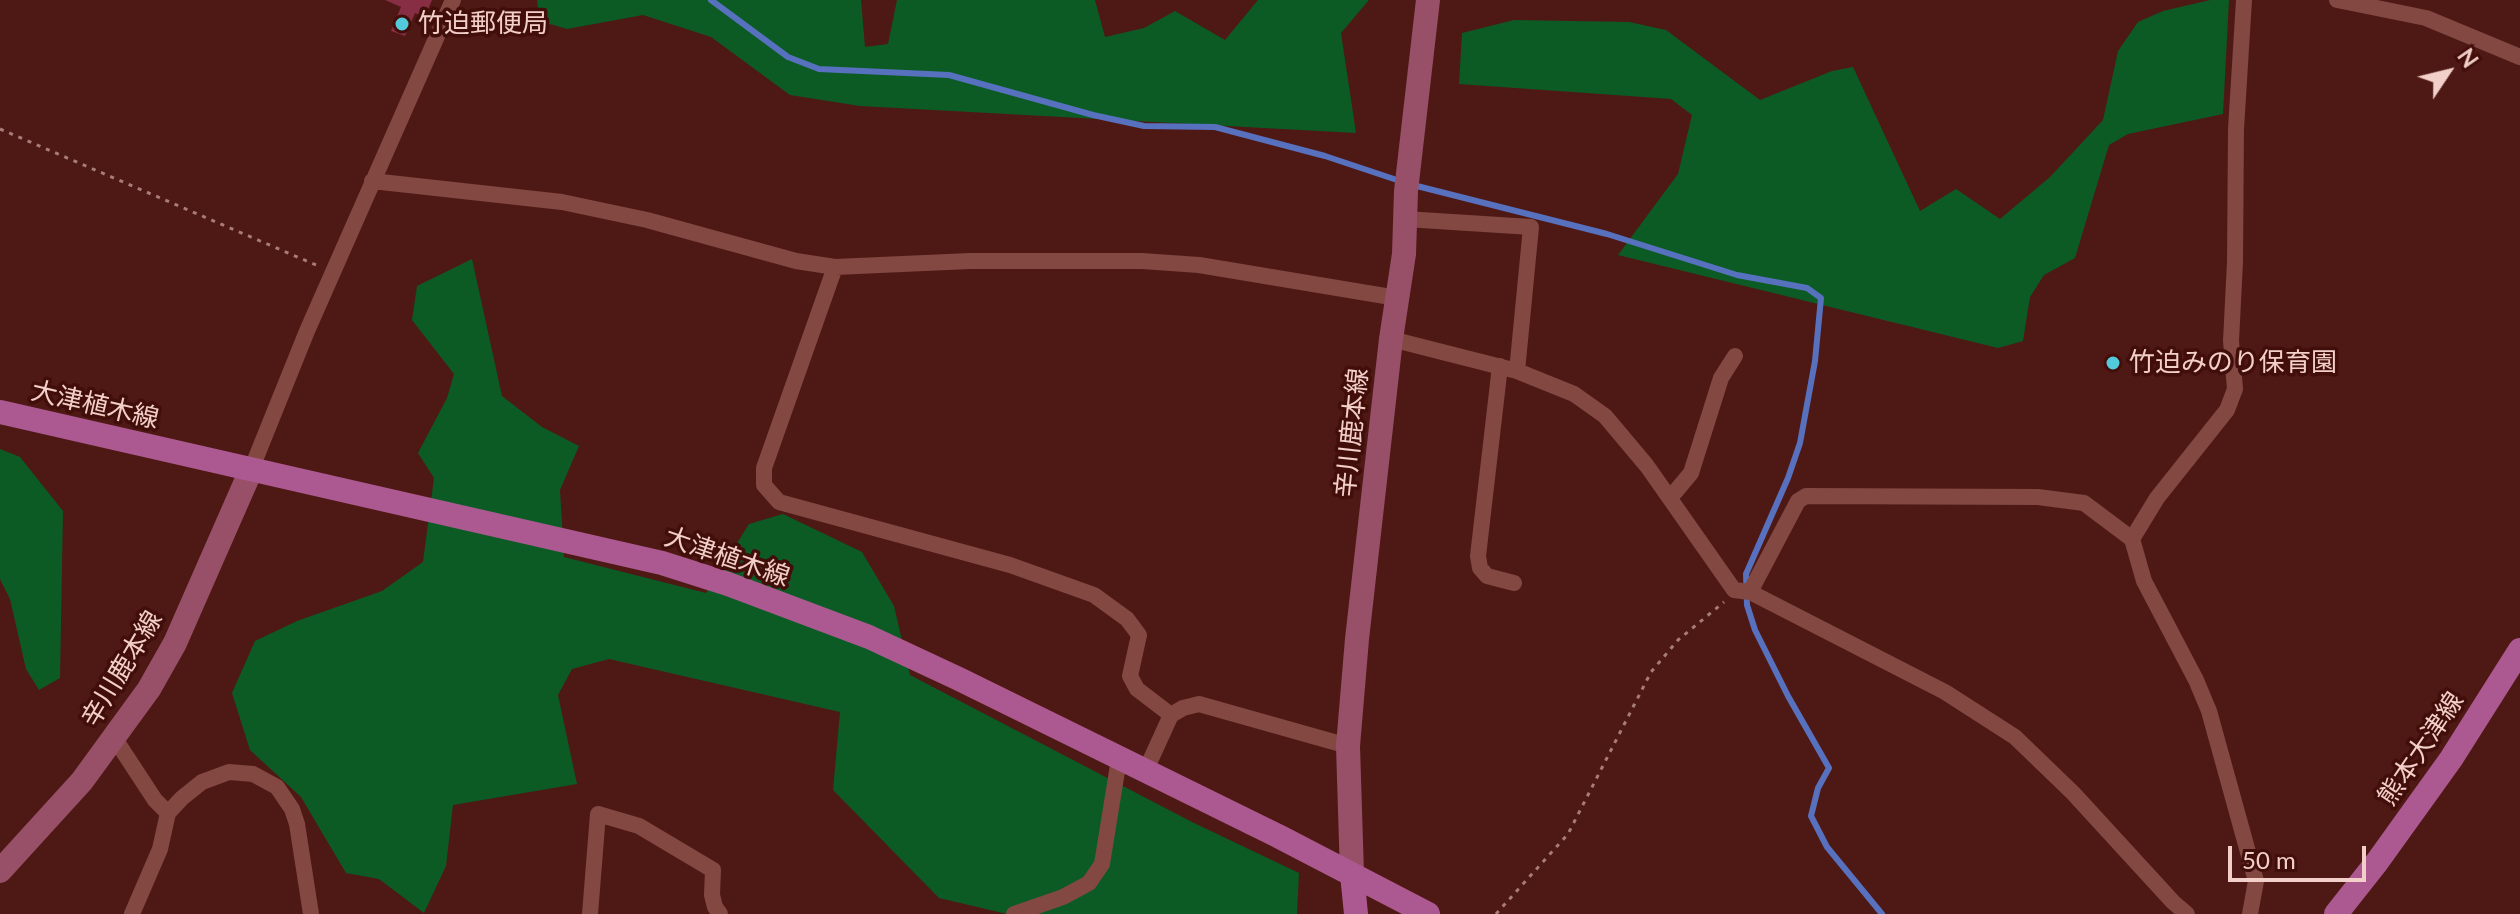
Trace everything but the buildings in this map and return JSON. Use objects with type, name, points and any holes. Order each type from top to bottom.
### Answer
[{"type":"main road","name":"辛川鹿本線","points":[[1352,874],[1348,746],[1357,639],[1428,0]]},
{"type":"main road","name":"大津植木線","points":[[0,412],[617,552],[715,580],[869,637],[1352,874]]},
{"type":"main road","name":"辛川鹿本線","points":[[3,864],[82,781],[149,689],[175,643],[251,470]]},
{"type":"main road","name":"熊本大津線","points":[[2336,914],[2442,772],[2520,650]]},
{"type":"main road","points":[[1352,874],[1356,914]]},
{"type":"main road","points":[[1352,874],[1428,914]]},
{"type":"street","points":[[251,470],[332,272],[453,0]]},
{"type":"street","points":[[2132,539],[2157,498],[2227,410],[2235,389],[2231,341],[2236,129],[2244,0]]},
{"type":"street","points":[[2337,0],[2426,18],[2520,57]]},
{"type":"street","points":[[372,181],[562,202],[647,220],[796,261],[835,267],[970,261],[1142,261],[1213,267],[1397,298]]},
{"type":"street","points":[[1405,219],[1531,227],[1517,371]]},
{"type":"street","points":[[835,267],[764,468],[764,485],[779,502],[996,561],[1094,595],[1127,619],[1139,635],[1130,676],[1137,689],[1171,715]]},
{"type":"street","points":[[1391,339],[1517,371],[1574,394],[1605,416],[1647,466],[1734,590],[1750,592],[1945,692],[2015,737],[2073,793],[2187,914]]},
{"type":"street","points":[[1670,498],[1691,473],[1721,378],[1735,356]]},
{"type":"street","points":[[1500,366],[1478,556],[1480,568],[1487,576],[1514,583]]},
{"type":"street","points":[[1750,592],[1798,501],[1806,496],[2038,497],[2084,503],[2132,539],[2144,581],[2209,711],[2256,881],[2250,914]]},
{"type":"street","points":[[1145,772],[1171,715],[1199,704],[1348,746]]},
{"type":"street","points":[[115,739],[148,790],[168,813]]},
{"type":"street","points":[[1014,914],[1063,897],[1089,883],[1102,864],[1119,759]]},
{"type":"street","points":[[132,914],[160,849],[168,813],[202,782],[229,772],[253,774],[277,787],[292,809],[311,914]]},
{"type":"street","points":[[590,914],[598,814],[639,826],[713,870],[712,895],[720,914]]},
{"type":"path","points":[[0,129],[332,272]]},
{"type":"path","points":[[1496,914],[1568,834],[1651,672],[1678,640],[1721,603],[1750,592]]},
{"type":"green space","points":[[537,0],[861,0],[865,47],[888,44],[897,0],[1095,0],[1105,37],[1144,28],[1175,11],[1225,40],[1258,0],[1369,0],[1341,33],[1356,133],[860,106],[790,95],[711,37],[643,15],[567,29],[540,21]]},
{"type":"green space","points":[[2210,0],[2229,0],[2223,114],[2128,134],[2109,145],[2075,258],[2044,275],[2030,297],[2023,341],[1998,348],[1618,255],[1678,174],[1692,115],[1671,99],[1459,84],[1462,33],[1514,20],[1629,22],[1666,30],[1760,100],[1832,71],[1853,67],[1920,211],[1956,189],[2000,219],[2050,177],[2103,120],[2118,51],[2138,22],[2163,11]]},
{"type":"green space","points":[[472,259],[502,396],[542,427],[579,446],[560,490],[564,557],[706,593],[749,524],[783,514],[862,552],[894,606],[910,675],[1192,822],[1299,873],[1297,914],[1007,914],[939,898],[833,790],[840,712],[609,659],[572,669],[558,695],[577,784],[453,805],[446,866],[424,913],[379,879],[346,873],[301,797],[250,750],[232,693],[255,641],[297,621],[382,591],[423,562],[434,478],[418,453],[447,398],[454,374],[412,320],[417,286]]},
{"type":"green space","points":[[0,449],[20,457],[63,511],[60,678],[39,690],[26,669],[10,599],[0,579]]},
{"type":"waterway","points":[[711,0],[788,57],[819,69],[949,75],[1144,126],[1215,127],[1325,156],[1403,182]]},
{"type":"waterway","points":[[1413,185],[1607,234],[1737,275],[1807,288],[1821,298],[1815,361],[1800,443],[1746,574],[1747,605],[1755,630],[1788,696],[1829,768],[1818,788],[1811,816],[1827,847],[1882,914]]},
{"type":"place","name":"竹迫郵便局","points":[[402,24]]},
{"type":"place","name":"竹迫みのり保育園","points":[[2113,363]]}]
